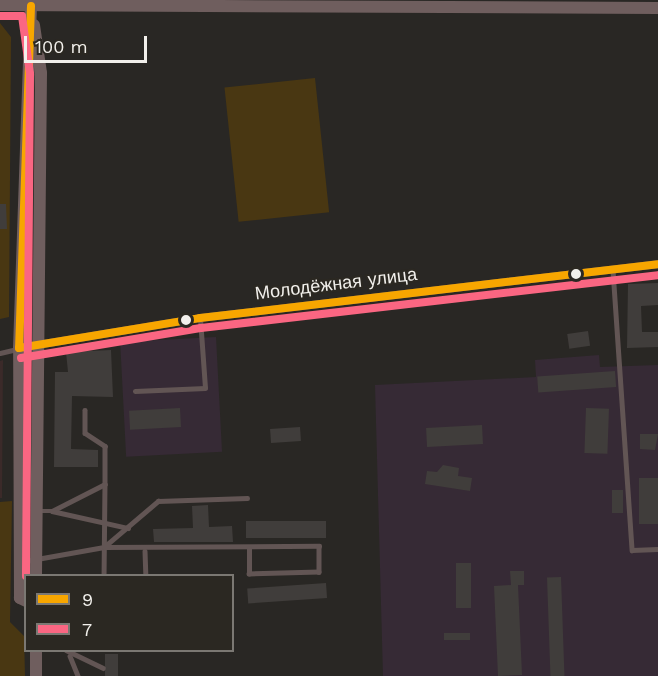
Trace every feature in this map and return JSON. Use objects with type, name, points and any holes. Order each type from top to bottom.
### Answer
[{"type":"street","points":[[0,5],[658,8]]},
{"type":"street","points":[[24,600],[20,598],[19,348],[25,72],[31,6]]},
{"type":"street","points":[[31,6],[41,73],[36,574]]},
{"type":"street","name":"Молодёжная улица","points":[[19,348],[200,318],[658,264]]},
{"type":"street","points":[[36,652],[36,676]]},
{"type":"lane","points":[[25,72],[41,73]]},
{"type":"lane","points":[[613,270],[632,550],[658,549]]},
{"type":"lane","points":[[135,391],[205,388],[200,318]]},
{"type":"lane","points":[[0,353],[19,348]]},
{"type":"lane","points":[[85,410],[85,433],[105,446],[104,574]]},
{"type":"lane","points":[[52,510],[105,484]]},
{"type":"lane","points":[[104,547],[158,501],[247,498]]},
{"type":"lane","points":[[36,511],[52,510],[104,526],[128,528]]},
{"type":"lane","points":[[20,562],[36,561],[104,547],[145,551],[319,546],[320,572],[249,574],[249,549]]},
{"type":"lane","points":[[145,551],[146,574]]},
{"type":"lane","points":[[67,652],[78,676]]},
{"type":"lane","points":[[70,656],[103,668]]},
{"type":"shaded area","points":[[0,23],[11,37],[9,317],[0,319]]},
{"type":"shaded area","points":[[315,78],[329,212],[239,222],[224,88]]},
{"type":"shaded area","points":[[216,337],[222,452],[126,457],[120,342]]},
{"type":"shaded area","points":[[599,355],[600,367],[658,365],[658,676],[383,676],[375,385],[536,377],[535,360]]},
{"type":"shaded area","points":[[3,360],[2,498],[0,498],[0,361]]},
{"type":"shaded area","points":[[12,501],[10,622],[24,636],[25,676],[0,676],[0,502]]},
{"type":"building","points":[[0,204],[6,204],[7,229],[0,229]]},
{"type":"building","points":[[658,283],[658,305],[641,306],[642,332],[658,332],[658,347],[627,348],[628,284]]},
{"type":"building","points":[[588,331],[590,346],[569,349],[567,334]]},
{"type":"building","points":[[111,350],[113,397],[72,396],[71,449],[98,450],[98,467],[54,467],[55,372],[68,372],[66,352]]},
{"type":"building","points":[[615,371],[616,387],[538,392],[537,376]]},
{"type":"building","points":[[180,408],[181,427],[130,430],[129,411]]},
{"type":"building","points":[[586,408],[609,409],[607,454],[584,453]]},
{"type":"building","points":[[482,425],[483,444],[427,447],[426,428]]},
{"type":"building","points":[[300,427],[301,441],[271,443],[270,429]]},
{"type":"building","points":[[640,434],[658,434],[655,450],[640,449]]},
{"type":"building","points":[[443,465],[459,468],[458,476],[472,478],[470,491],[425,484],[427,471],[437,472]]},
{"type":"building","points":[[639,478],[658,478],[658,524],[639,524]]},
{"type":"building","points":[[612,490],[623,490],[623,513],[612,513]]},
{"type":"building","points":[[208,505],[209,527],[232,526],[233,542],[154,542],[153,529],[193,528],[192,506]]},
{"type":"building","points":[[246,521],[326,521],[326,538],[246,538]]},
{"type":"building","points":[[456,563],[471,563],[471,608],[456,608]]},
{"type":"building","points":[[510,571],[524,571],[524,585],[518,585],[522,675],[498,676],[494,586],[511,585]]},
{"type":"building","points":[[547,577],[561,577],[564,676],[550,676]]},
{"type":"building","points":[[326,583],[327,598],[248,603],[247,589]]},
{"type":"building","points":[[444,633],[470,633],[470,640],[444,640]]},
{"type":"building","points":[[105,654],[118,654],[118,676],[105,676]]},
{"type":"transit line","name":"9","points":[[31,6],[19,348],[200,318],[658,264]]},
{"type":"transit line","name":"7","points":[[0,16],[22,16],[30,74],[26,574]]},
{"type":"transit line","name":"7","points":[[21,358],[201,328],[658,275]]}]
